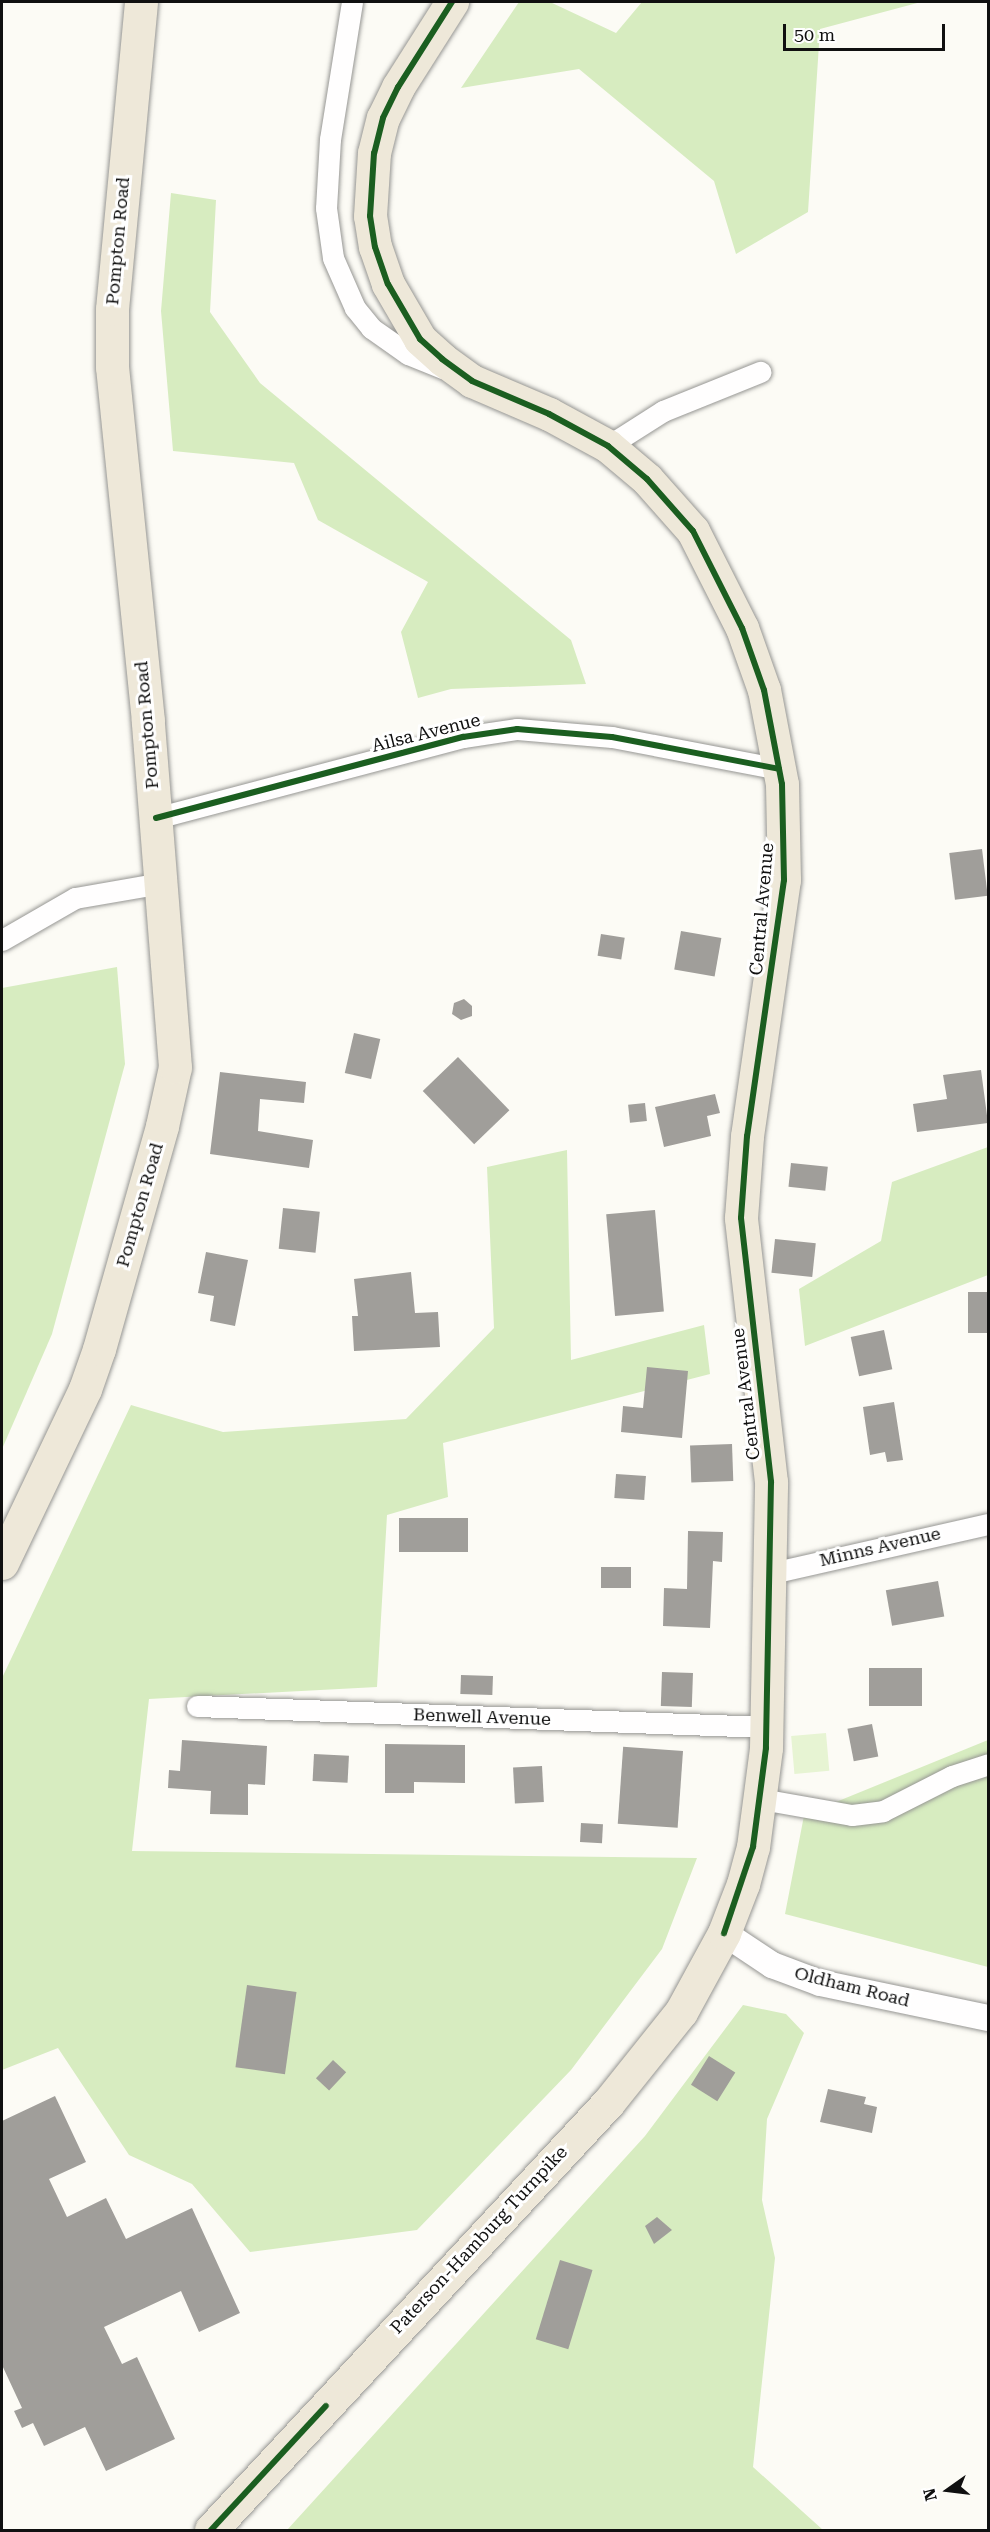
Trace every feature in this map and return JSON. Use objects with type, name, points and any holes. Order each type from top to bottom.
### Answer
[{"type":"main road","name":"Pompton Road","points":[[2,1563],[85,1389],[172,1086],[174,1045],[156,818],[112,367],[112,309],[141,2]]},
{"type":"main road","name":"Central Avenue","points":[[452,2],[421,46],[383,118],[374,153],[370,216],[375,247],[403,313],[420,339],[462,374],[608,446],[668,501],[711,560],[742,628],[764,690],[785,812],[784,880],[747,1136],[741,1218],[742,1249],[769,1438],[772,1573],[767,1727],[761,1799],[753,1847],[724,1933]]},
{"type":"main road","name":"Paterson-Hamburg Turnpike","points":[[222,2523],[642,2064],[681,2012],[724,1933]]},
{"type":"street","points":[[352,2],[330,139],[326,208],[333,258],[355,308],[385,340],[408,354],[462,374]]},
{"type":"street","points":[[608,446],[663,411],[760,372]]},
{"type":"street","name":"Ailsa Avenue","points":[[156,818],[463,737],[517,729],[612,736],[779,770]]},
{"type":"street","points":[[2,940],[75,898],[161,883]]},
{"type":"street","name":"Minns Avenue","points":[[772,1573],[988,1524]]},
{"type":"street","name":"Benwell Avenue","points":[[197,1706],[767,1727]]},
{"type":"street","points":[[761,1799],[852,1815],[883,1812],[952,1776],[988,1764]]},
{"type":"street","name":"Oldham Road","points":[[724,1933],[772,1965],[820,1983],[988,2018]]},
{"type":"green space","points":[[519,2],[550,2],[616,33],[642,2],[921,2],[820,29],[808,212],[736,254],[714,181],[579,69],[461,88]]},
{"type":"green space","points":[[171,193],[216,200],[210,312],[260,383],[571,640],[586,684],[451,689],[418,698],[401,632],[428,582],[318,520],[294,463],[173,451],[161,311]]},
{"type":"green space","points":[[117,967],[125,1064],[52,1334],[2,1449],[2,988]]},
{"type":"green space","points":[[988,1147],[988,1275],[805,1346],[799,1289],[881,1241],[892,1182]]},
{"type":"green space","points":[[567,1150],[571,1360],[704,1325],[710,1374],[443,1443],[448,1497],[387,1515],[377,1687],[149,1699],[132,1851],[697,1858],[662,1949],[571,2070],[417,2230],[250,2252],[192,2184],[129,2155],[58,2048],[2,2070],[2,1678],[131,1405],[223,1432],[406,1419],[494,1328],[487,1167]]},
{"type":"green space","points":[[826,1733],[829,1771],[794,1774],[791,1736]]},
{"type":"green space","points":[[988,1740],[988,1967],[785,1914],[807,1800],[831,1804]]},
{"type":"green space","points":[[743,2005],[786,2014],[804,2033],[767,2119],[762,2200],[775,2258],[753,2467],[823,2530],[287,2530],[645,2136]]},
{"type":"building","points":[[982,849],[988,896],[955,900],[949,853]]},
{"type":"building","points":[[681,931],[721,938],[715,977],[674,969]]},
{"type":"building","points":[[601,934],[625,938],[621,959],[598,956]]},
{"type":"building","points":[[464,999],[472,1006],[472,1016],[461,1020],[452,1014],[454,1003]]},
{"type":"building","points":[[354,1033],[380,1039],[371,1079],[345,1073]]},
{"type":"building","points":[[458,1057],[509,1110],[474,1144],[423,1091]]},
{"type":"building","points":[[981,1070],[988,1123],[917,1132],[913,1104],[947,1099],[943,1075]]},
{"type":"building","points":[[220,1072],[306,1082],[304,1103],[260,1099],[258,1131],[313,1140],[309,1168],[210,1154]]},
{"type":"building","points":[[715,1094],[720,1113],[707,1116],[711,1136],[664,1147],[655,1107]]},
{"type":"building","points":[[645,1103],[647,1121],[630,1123],[628,1105]]},
{"type":"building","points":[[791,1163],[828,1167],[825,1191],[788,1187]]},
{"type":"building","points":[[283,1208],[320,1212],[316,1253],[279,1249]]},
{"type":"building","points":[[655,1210],[664,1312],[615,1316],[606,1214]]},
{"type":"building","points":[[775,1239],[816,1243],[812,1277],[771,1273]]},
{"type":"building","points":[[206,1252],[248,1260],[235,1326],[210,1321],[214,1296],[198,1293]]},
{"type":"building","points":[[411,1272],[415,1313],[438,1312],[440,1347],[354,1351],[352,1316],[358,1316],[354,1279]]},
{"type":"building","points":[[968,1292],[988,1292],[988,1333],[968,1333]]},
{"type":"building","points":[[884,1330],[892,1369],[859,1376],[851,1337]]},
{"type":"building","points":[[647,1367],[688,1371],[682,1438],[621,1432],[623,1406],[643,1408]]},
{"type":"building","points":[[894,1402],[903,1460],[887,1462],[885,1452],[870,1455],[863,1407]]},
{"type":"building","points":[[732,1444],[733,1481],[691,1482],[690,1445]]},
{"type":"building","points":[[616,1474],[646,1476],[644,1500],[614,1498]]},
{"type":"building","points":[[399,1518],[468,1518],[468,1552],[399,1552]]},
{"type":"building","points":[[688,1531],[723,1532],[722,1562],[713,1561],[710,1628],[663,1626],[664,1588],[687,1589]]},
{"type":"building","points":[[601,1567],[631,1567],[631,1588],[601,1588]]},
{"type":"building","points":[[938,1581],[944,1616],[892,1626],[886,1590]]},
{"type":"building","points":[[869,1668],[922,1668],[922,1706],[869,1706]]},
{"type":"building","points":[[662,1672],[693,1673],[692,1707],[661,1706]]},
{"type":"building","points":[[461,1675],[493,1676],[492,1695],[460,1694]]},
{"type":"building","points":[[872,1724],[878,1756],[854,1761],[847,1729]]},
{"type":"building","points":[[182,1740],[267,1746],[265,1785],[248,1784],[248,1815],[210,1814],[211,1791],[168,1788],[169,1770],[180,1771]]},
{"type":"building","points":[[385,1744],[465,1745],[465,1783],[414,1782],[414,1793],[385,1793]]},
{"type":"building","points":[[623,1747],[683,1751],[678,1828],[618,1824]]},
{"type":"building","points":[[314,1754],[349,1756],[348,1783],[313,1781]]},
{"type":"building","points":[[542,1766],[544,1802],[515,1803],[513,1768]]},
{"type":"building","points":[[581,1823],[603,1824],[602,1843],[580,1842]]},
{"type":"building","points":[[247,1985],[297,1992],[285,2074],[235,2067]]},
{"type":"building","points":[[709,2056],[735,2072],[717,2101],[691,2085]]},
{"type":"building","points":[[333,2060],[346,2072],[329,2091],[316,2078]]},
{"type":"building","points":[[828,2089],[866,2097],[864,2104],[877,2107],[872,2133],[820,2122]]},
{"type":"building","points":[[55,2096],[86,2162],[49,2179],[67,2217],[106,2198],[126,2239],[192,2208],[240,2313],[199,2332],[181,2291],[104,2327],[122,2364],[137,2357],[175,2439],[106,2471],[85,2427],[44,2446],[33,2423],[22,2428],[14,2411],[22,2408],[2,2365],[2,2121]]},
{"type":"building","points":[[657,2217],[672,2230],[654,2244],[645,2226]]},
{"type":"building","points":[[560,2260],[593,2270],[568,2349],[536,2339]]},
{"type":"cycle path","points":[[452,2],[398,87],[383,118],[374,153],[370,216],[375,247],[388,284],[420,339],[442,359],[472,381],[549,414],[608,446],[647,479],[693,531],[742,628],[764,690],[782,784],[784,880],[747,1136],[741,1218],[771,1482],[766,1748],[753,1847],[724,1933]]},
{"type":"cycle path","points":[[156,818],[463,737],[517,729],[612,737],[779,769]]},
{"type":"cycle path","points":[[211,2530],[326,2406]]}]
